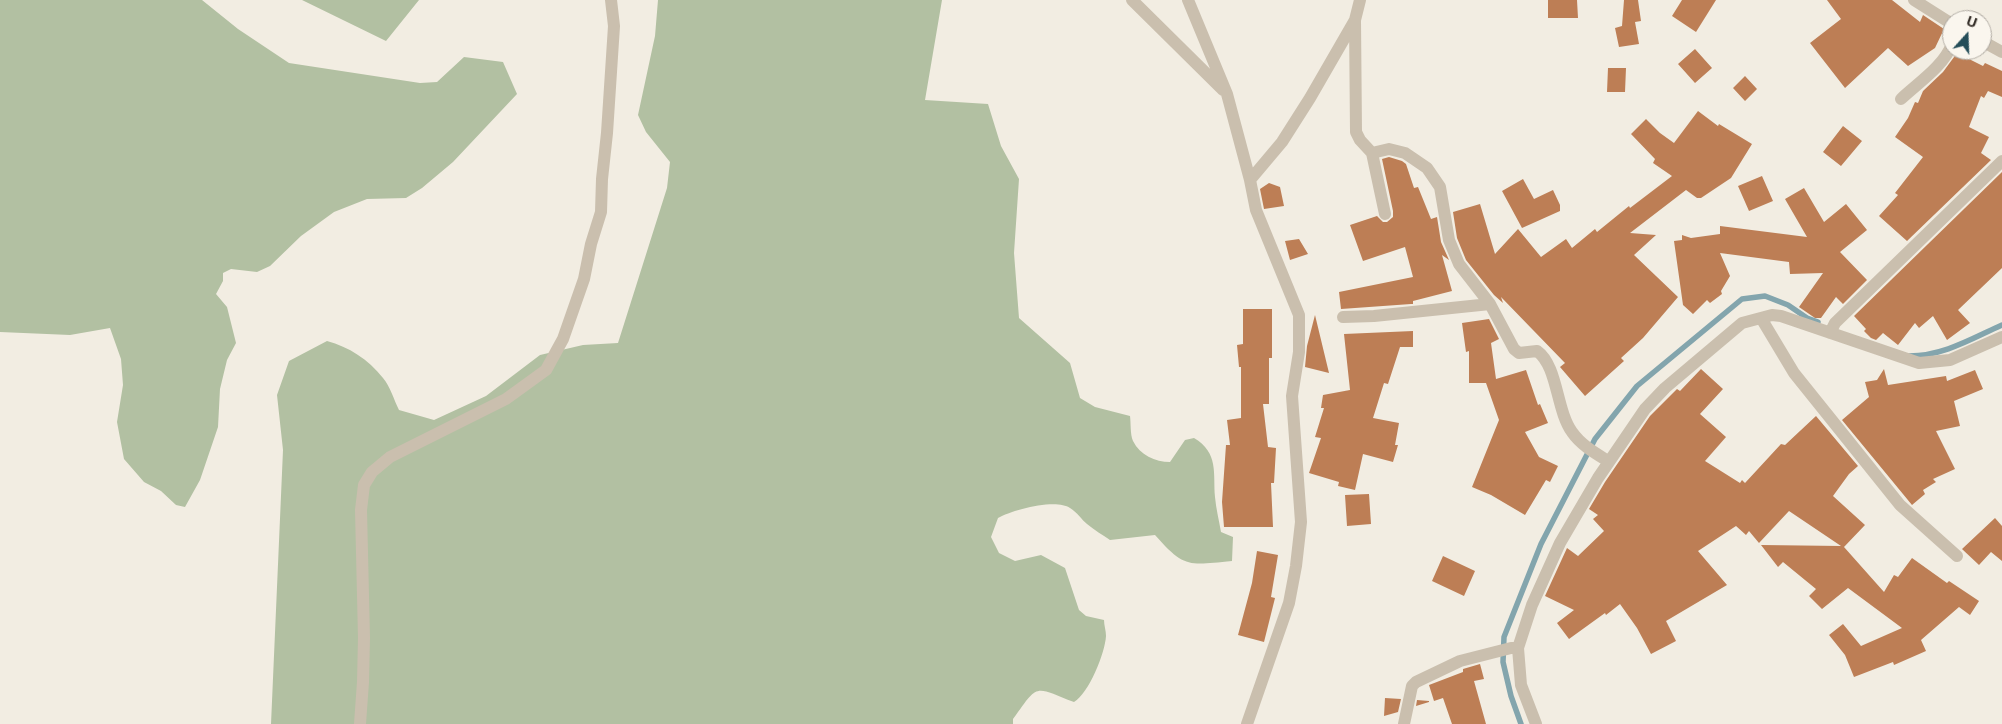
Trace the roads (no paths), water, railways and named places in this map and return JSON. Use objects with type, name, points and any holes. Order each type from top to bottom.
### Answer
[{"type":"street","points":[[360,724],[363,682],[361,510],[364,485],[372,472],[390,457],[506,399],[546,370],[563,339],[584,279],[591,244],[601,212],[614,26],[611,0]]},
{"type":"street","points":[[1132,0],[1227,94]]},
{"type":"street","points":[[1188,0],[1227,94],[1256,210],[1299,315],[1299,352],[1292,396],[1301,522],[1296,566],[1289,603],[1247,724]]},
{"type":"street","points":[[1360,0],[1355,20],[1356,132],[1360,140],[1372,153],[1386,214]]},
{"type":"street","points":[[1914,0],[1942,18]]},
{"type":"street","points":[[1250,180],[1282,142],[1355,20]]},
{"type":"street","points":[[1901,99],[1942,60]]},
{"type":"street","points":[[1372,153],[1389,150],[1405,152],[1427,168],[1440,187],[1448,240],[1459,264],[1490,304],[1514,349],[1519,353],[1536,351],[1543,356],[1549,367],[1564,416],[1572,432],[1586,448],[1604,459]]},
{"type":"street","points":[[1832,328],[2002,162]]},
{"type":"street","points":[[1343,317],[1374,316],[1490,304]]},
{"type":"street","points":[[1536,724],[1509,649],[1532,605],[1560,543],[1604,459],[1645,409],[1665,388],[1742,323],[1772,315],[1781,316],[1832,328],[1919,363],[1950,360],[2002,337]]},
{"type":"street","points":[[1761,318],[1794,373],[1900,506],[1957,556]]},
{"type":"street","points":[[1404,724],[1412,686],[1416,682],[1460,661],[1509,649]]},
{"type":"waterway","points":[[1521,724],[1511,696],[1503,662],[1504,637],[1541,544],[1595,439],[1637,386],[1742,299],[1765,296],[1788,305],[1807,318],[1818,322]]},
{"type":"waterway","points":[[1909,356],[1945,350],[2002,325]]}]
